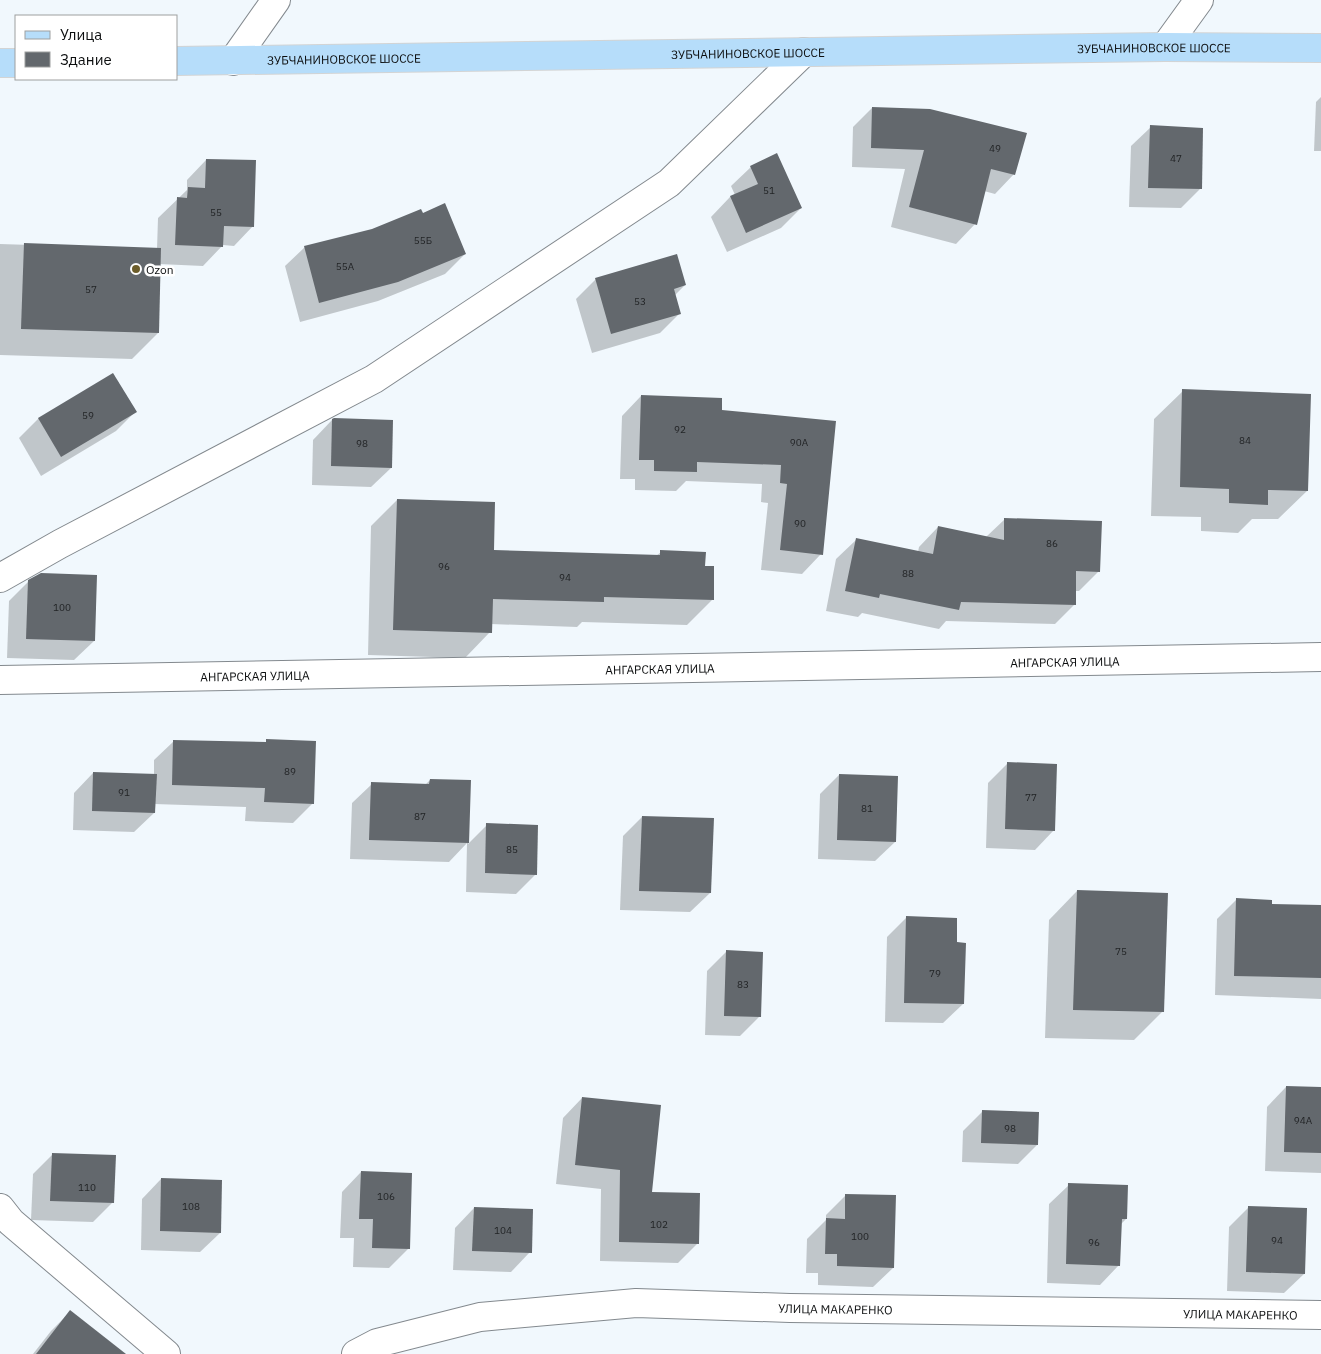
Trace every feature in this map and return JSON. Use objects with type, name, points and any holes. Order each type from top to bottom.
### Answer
[{"type":"main road","name":"ЗУБЧАНИНОВСКОЕ ШОССЕ","points":[[178,61],[1165,47],[1321,48]]},
{"type":"main road","points":[[0,63],[15,63]]},
{"type":"street","points":[[233,60],[276,0]]},
{"type":"street","points":[[1165,47],[1199,0]]},
{"type":"street","points":[[0,578],[60,544],[374,380],[669,183],[804,52]]},
{"type":"street","name":"АНГАРСКАЯ УЛИЦА","points":[[0,680],[1321,657]]},
{"type":"street","points":[[0,1208],[11,1222],[166,1354]]},
{"type":"street","name":"УЛИЦА МАКАРЕНКО","points":[[356,1354],[377,1343],[480,1317],[636,1303],[790,1308],[1321,1315]]},
{"type":"building","points":[[872,107],[930,109],[1027,133],[1015,175],[991,169],[977,225],[909,207],[924,150],[871,148]]},
{"type":"building","points":[[1150,125],[1203,128],[1202,189],[1148,188]]},
{"type":"building","points":[[777,153],[802,208],[746,233],[730,196],[758,184],[750,166]]},
{"type":"building","points":[[206,159],[256,160],[254,227],[224,226],[223,247],[175,245],[177,197],[187,198],[188,187],[205,188]]},
{"type":"building","points":[[445,203],[466,254],[398,282],[319,303],[304,246],[372,229],[421,209],[423,213]]},
{"type":"building","points":[[24,243],[161,248],[159,333],[21,329]]},
{"type":"building","points":[[677,254],[686,285],[674,289],[681,314],[611,334],[595,278]]},
{"type":"building","points":[[113,373],[137,412],[61,457],[38,418]]},
{"type":"building","points":[[1182,389],[1311,394],[1308,491],[1268,490],[1268,505],[1229,503],[1229,489],[1180,487]]},
{"type":"building","points":[[641,395],[722,398],[722,410],[836,421],[823,555],[780,550],[787,484],[780,483],[781,465],[697,462],[697,472],[654,471],[654,460],[639,460]]},
{"type":"building","points":[[332,419],[393,420],[392,468],[331,466]]},
{"type":"building","points":[[397,499],[495,502],[494,550],[660,555],[660,550],[706,552],[705,566],[714,566],[714,600],[604,597],[604,602],[493,599],[492,633],[393,630]]},
{"type":"building","points":[[1004,518],[1102,521],[1100,572],[1076,571],[1076,605],[961,602],[959,610],[880,594],[879,598],[845,591],[856,538],[933,554],[938,526],[1004,540]]},
{"type":"building","points":[[41,573],[97,575],[95,641],[26,639],[28,580]]},
{"type":"building","points":[[266,739],[316,741],[314,804],[264,802],[265,788],[172,785],[173,740],[266,742]]},
{"type":"building","points":[[1007,762],[1057,764],[1055,831],[1005,829]]},
{"type":"building","points":[[93,772],[157,774],[155,813],[92,811]]},
{"type":"building","points":[[839,774],[898,776],[896,842],[837,840]]},
{"type":"building","points":[[430,779],[471,780],[469,843],[369,840],[371,782],[429,784]]},
{"type":"building","points":[[642,816],[714,818],[711,893],[639,891]]},
{"type":"building","points":[[486,823],[538,825],[537,875],[485,873]]},
{"type":"building","points":[[1077,890],[1168,893],[1164,1012],[1073,1010]]},
{"type":"building","points":[[1236,898],[1272,900],[1272,904],[1321,905],[1321,978],[1234,976]]},
{"type":"building","points":[[906,916],[957,918],[957,942],[966,943],[964,1004],[904,1003]]},
{"type":"building","points":[[726,950],[763,952],[761,1017],[724,1016]]},
{"type":"building","points":[[1286,1086],[1321,1087],[1321,1153],[1284,1152]]},
{"type":"building","points":[[582,1097],[661,1105],[652,1192],[700,1193],[699,1244],[619,1242],[620,1170],[575,1165]]},
{"type":"building","points":[[982,1110],[1039,1112],[1038,1145],[981,1143]]},
{"type":"building","points":[[52,1153],[116,1155],[114,1203],[50,1201]]},
{"type":"building","points":[[361,1171],[412,1173],[410,1249],[372,1248],[373,1219],[359,1219]]},
{"type":"building","points":[[161,1178],[222,1180],[221,1233],[160,1231]]},
{"type":"building","points":[[1068,1183],[1128,1185],[1127,1219],[1122,1219],[1120,1266],[1066,1264]]},
{"type":"building","points":[[845,1194],[896,1195],[894,1268],[837,1266],[837,1254],[825,1254],[826,1218],[845,1219]]},
{"type":"building","points":[[1248,1206],[1307,1208],[1305,1274],[1246,1272]]},
{"type":"building","points":[[474,1207],[533,1209],[532,1253],[472,1251]]},
{"type":"building","points":[[70,1310],[126,1354],[36,1354]]},
{"type":"place","name":"Ozon","points":[[136,269]]}]
